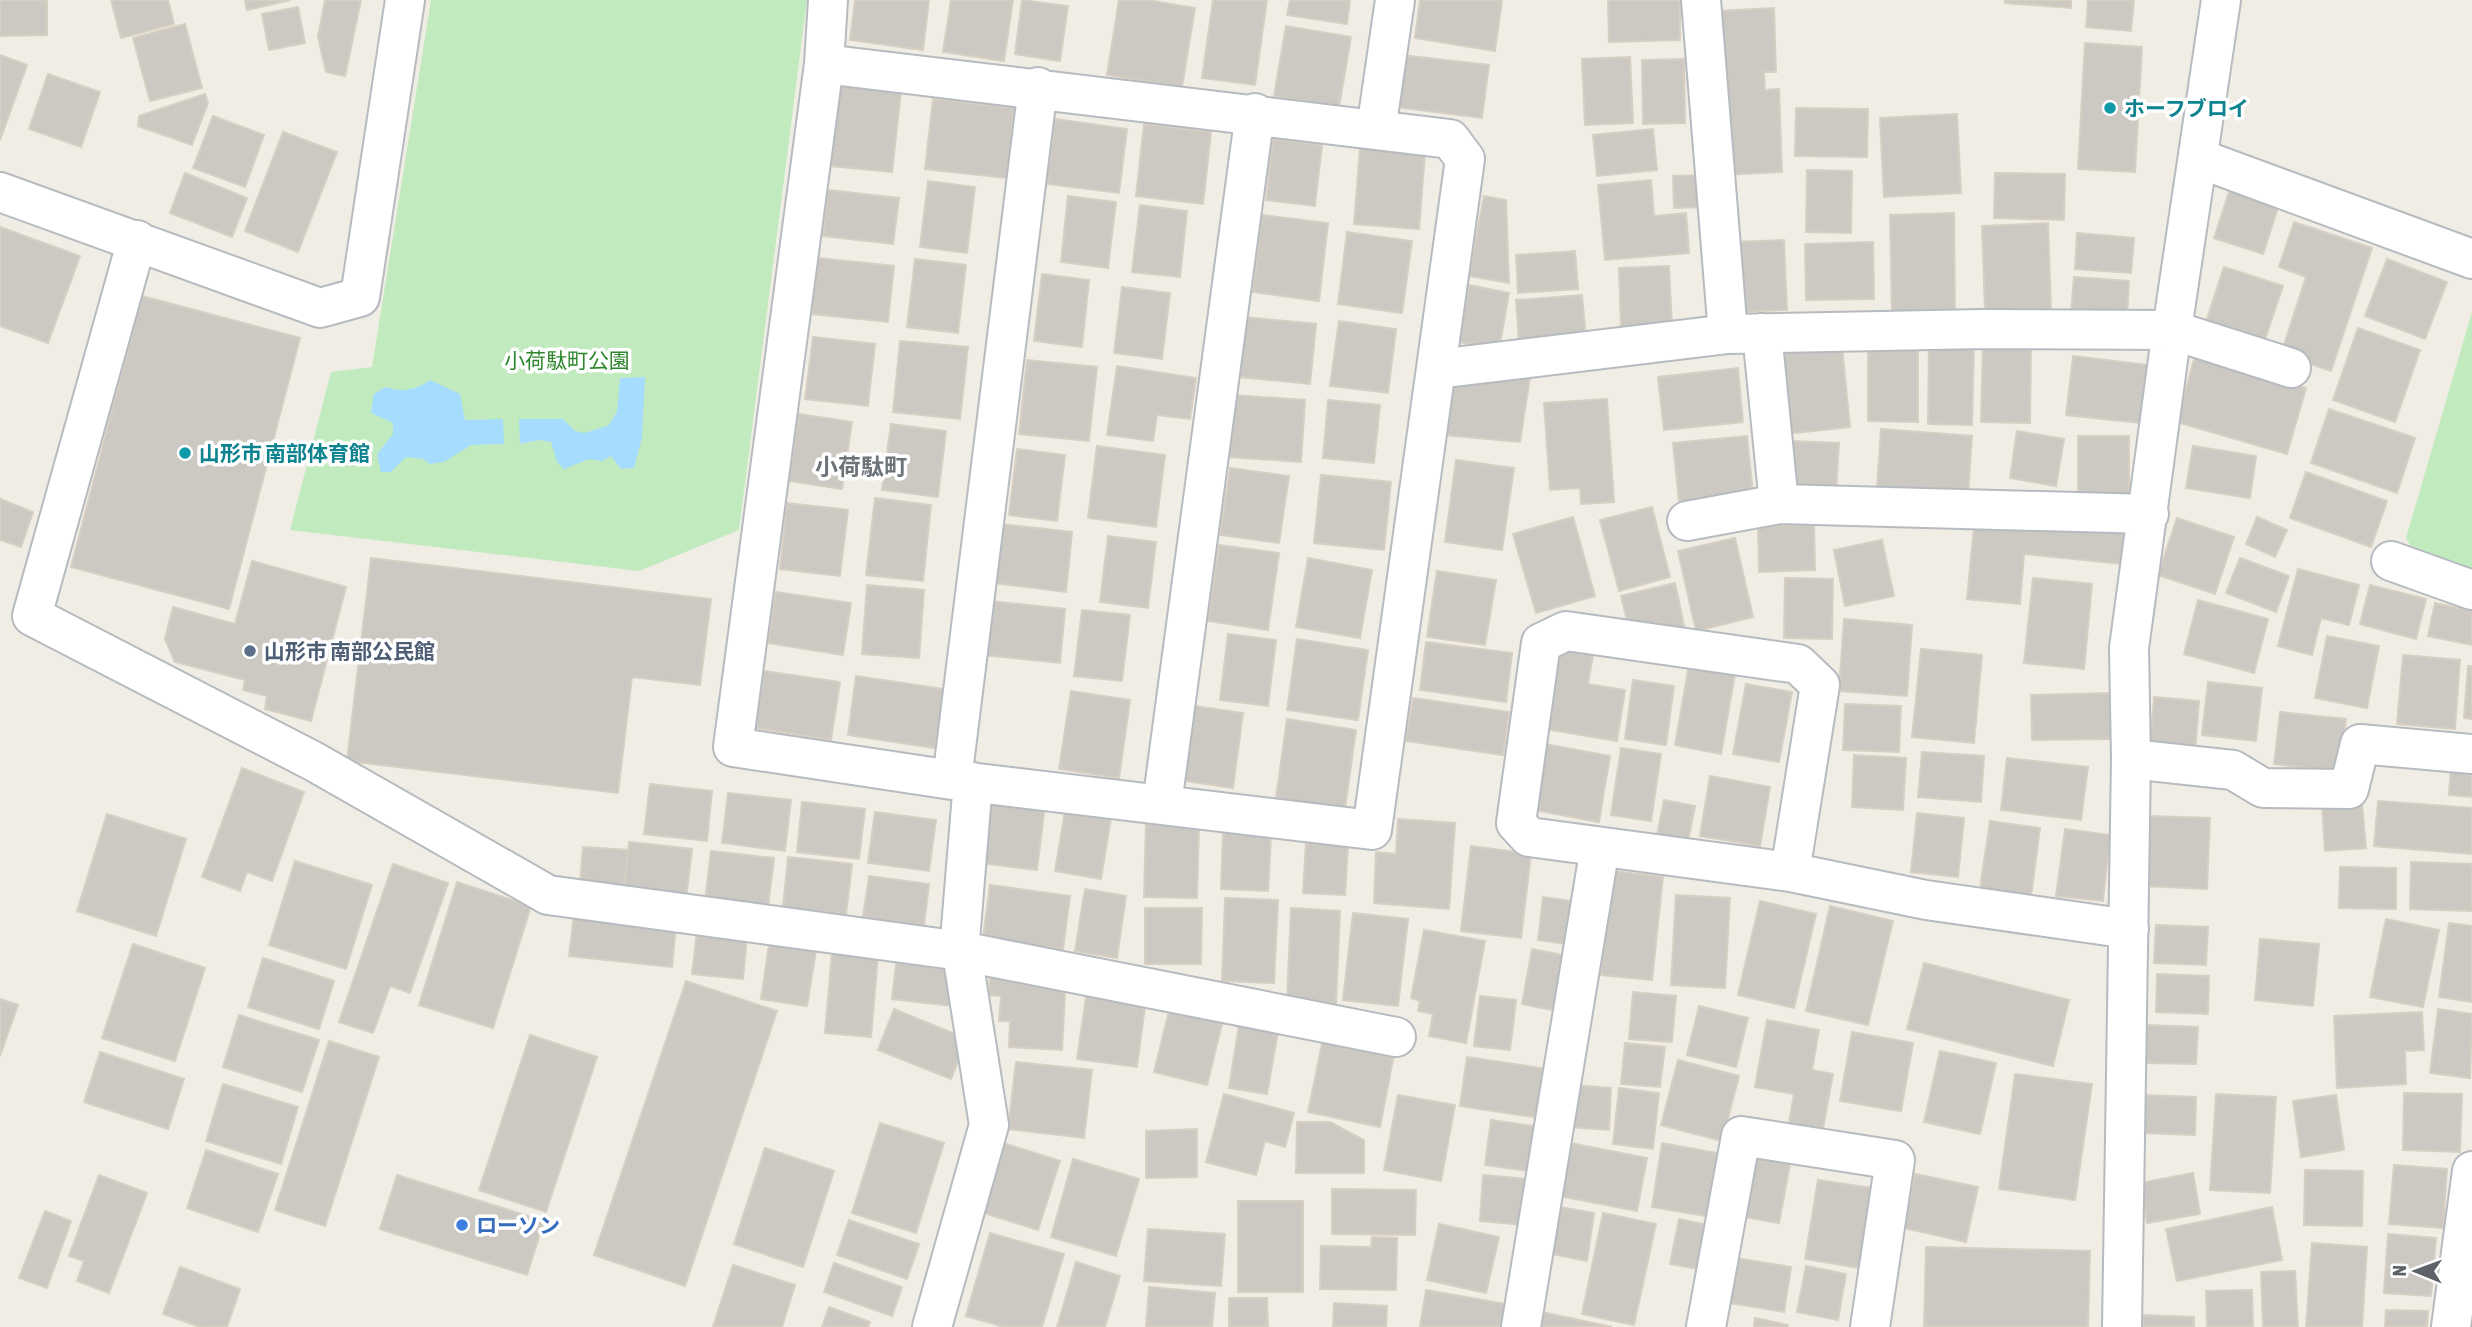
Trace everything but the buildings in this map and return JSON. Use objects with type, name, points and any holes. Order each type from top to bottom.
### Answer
[{"type":"lane","points":[[0,192],[320,309],[360,297],[405,0]]},
{"type":"lane","points":[[824,64],[1038,87],[1450,139],[1465,159],[1372,830],[963,781],[733,747],[824,64],[828,0]]},
{"type":"lane","points":[[1376,130],[1395,0]]},
{"type":"lane","points":[[1701,0],[1745,334],[1779,504]]},
{"type":"lane","points":[[2122,1327],[2131,759],[2129,648],[2150,514],[2172,330],[2221,0]]},
{"type":"lane","points":[[932,1327],[989,1125],[960,940],[963,781],[1038,87]]},
{"type":"lane","points":[[1162,804],[1255,113]]},
{"type":"lane","points":[[2198,158],[2472,258]]},
{"type":"lane","points":[[137,240],[32,616],[313,761],[548,895],[961,951],[1396,1037]]},
{"type":"lane","points":[[1437,369],[1745,334],[1983,329],[2172,330],[2291,368]]},
{"type":"lane","points":[[1687,521],[1779,504],[2150,514]]},
{"type":"lane","points":[[2391,561],[2472,590]]},
{"type":"lane","points":[[1790,872],[1820,685],[1798,664],[1566,631],[1541,643],[1516,823],[1529,837],[1790,872],[1926,900],[2129,929]]},
{"type":"lane","points":[[2131,759],[2233,770],[2263,788],[2349,789],[2360,744],[2472,754]]},
{"type":"lane","points":[[1521,1327],[1600,847]]},
{"type":"lane","points":[[1706,1327],[1741,1136],[1895,1160],[1870,1327]]},
{"type":"lane","points":[[2451,1327],[2472,1171]]},
{"type":"green space","name":"小荷駄町公園","points":[[431,0],[807,0],[739,530],[639,571],[290,530],[331,372],[372,367]]},
{"type":"green space","points":[[2472,312],[2472,573],[2414,552],[2406,538]]},
{"type":"water","points":[[645,377],[642,438],[634,468],[621,469],[611,456],[602,461],[589,459],[564,469],[557,462],[551,442],[539,440],[520,444],[519,419],[563,419],[575,431],[584,433],[608,426],[617,412],[620,378]]},
{"type":"water","points":[[430,380],[460,394],[465,420],[503,419],[504,444],[471,445],[444,462],[430,464],[423,459],[406,457],[391,472],[381,472],[377,454],[393,434],[393,423],[371,413],[374,394],[385,387],[403,390]]},
{"type":"place","name":"ホーフブロイ","points":[[2110,108]]},
{"type":"place","name":"山形市 南部体育館","points":[[185,453]]},
{"type":"place","name":"山形市 南部公民館","points":[[250,651]]},
{"type":"place","name":"ローソン","points":[[462,1225]]},
{"type":"district","name":"小荷駄町","points":[[861,467]]}]
